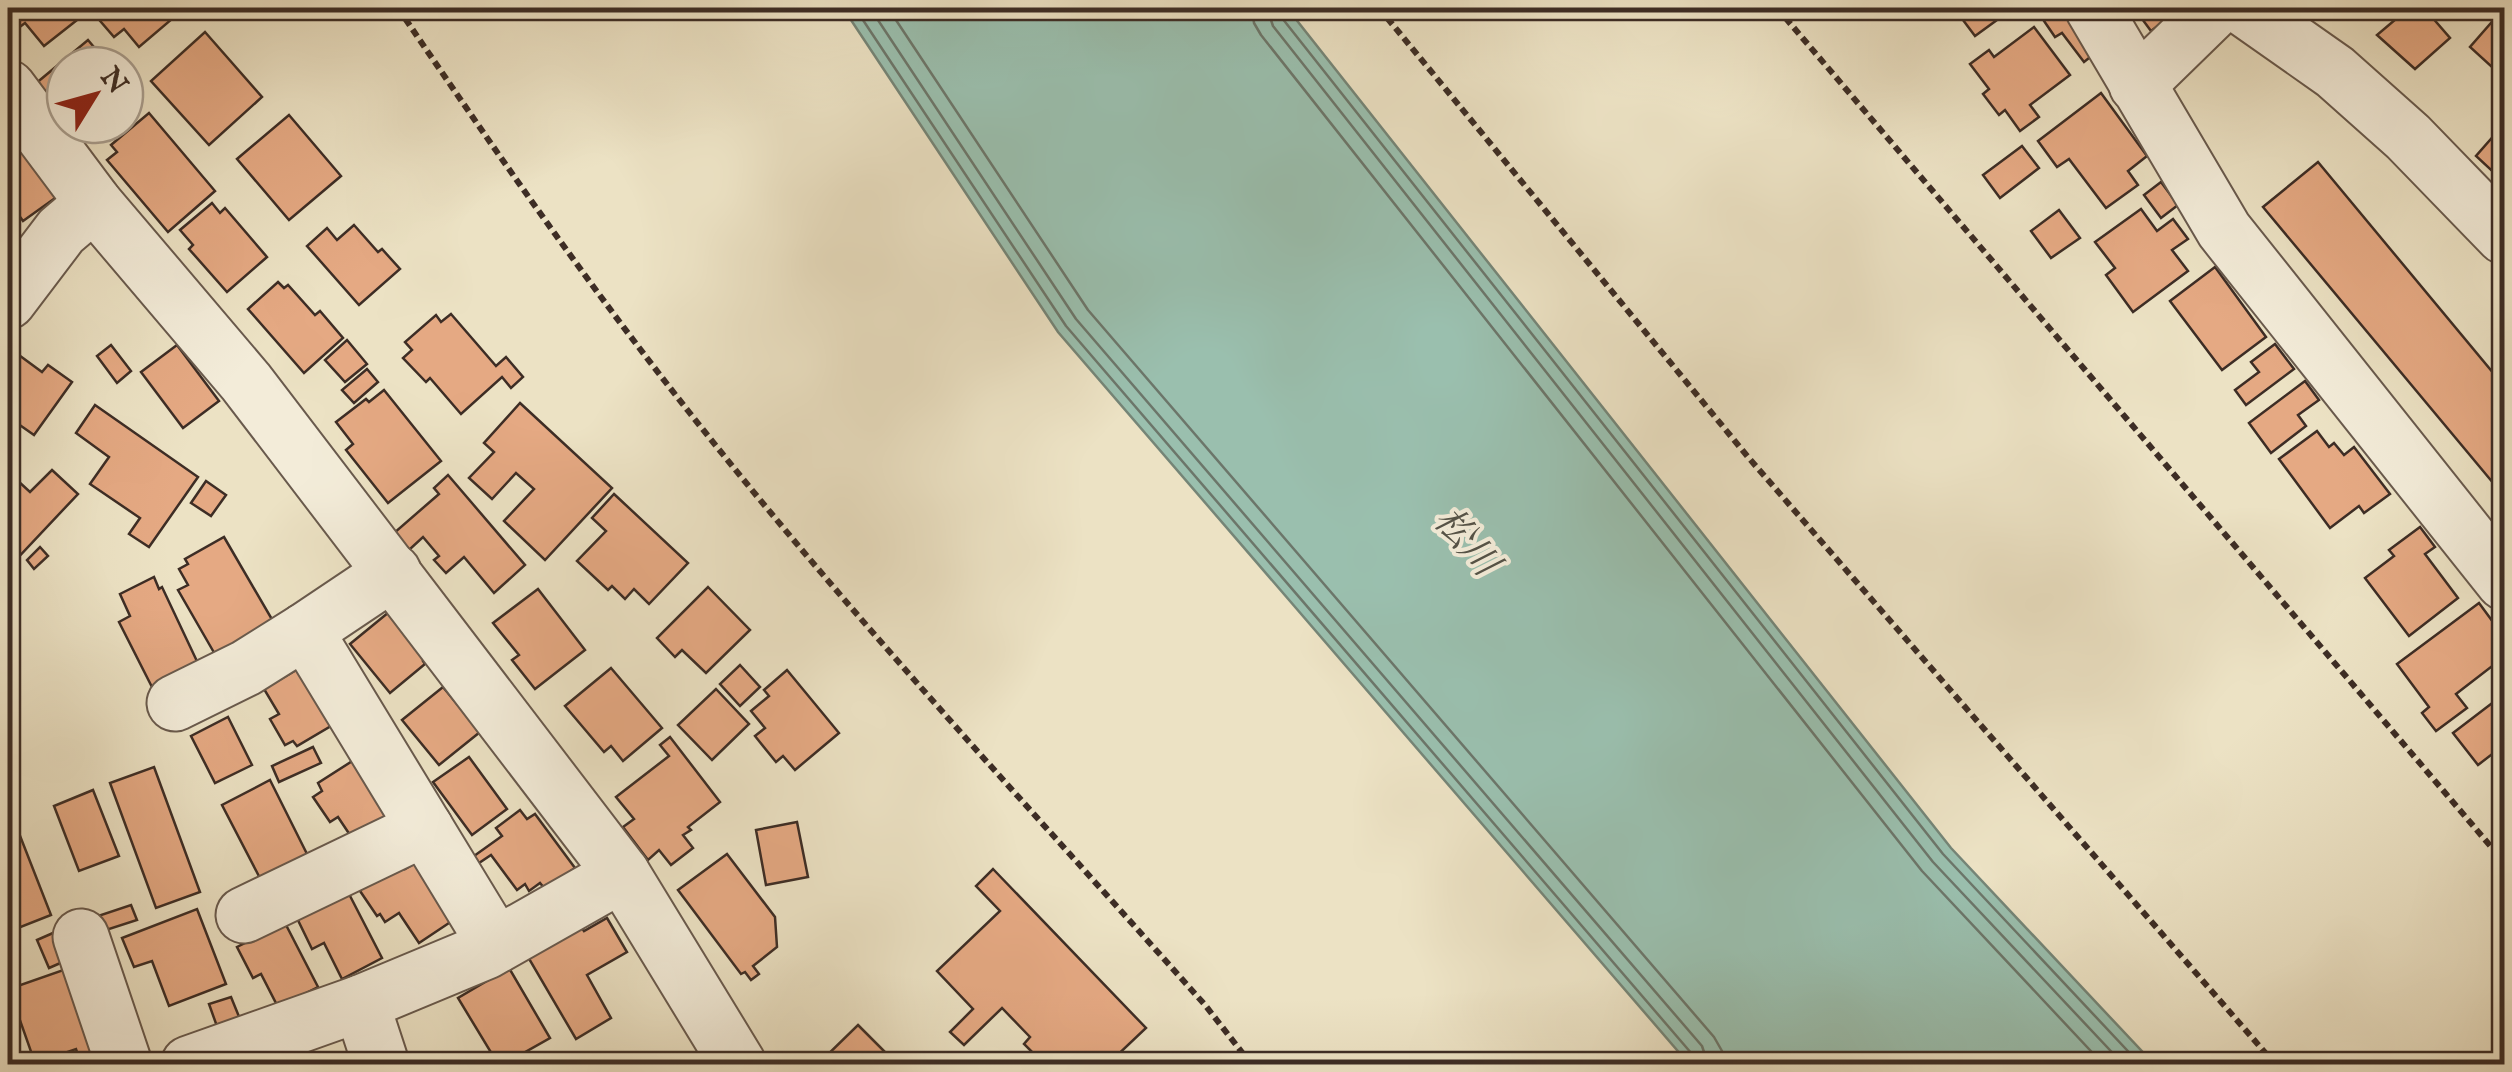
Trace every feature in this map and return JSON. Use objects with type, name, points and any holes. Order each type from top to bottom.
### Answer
[{"type":"street","points":[[2092,8],[2224,230],[2504,582]]},
{"type":"street","points":[[2137,85],[2216,8]]},
{"type":"street","points":[[2244,8],[2334,72],[2408,138],[2504,236]]},
{"type":"street","points":[[8,88],[94,202],[246,382],[622,874],[738,1064]]},
{"type":"street","points":[[8,301],[60,231],[94,202]]},
{"type":"street","points":[[175,703],[246,668],[393,572]]},
{"type":"street","points":[[305,631],[496,946]]},
{"type":"street","points":[[244,915],[425,828]]},
{"type":"street","points":[[189,1064],[361,1003],[496,946],[622,874]]},
{"type":"street","points":[[81,937],[124,1064]]},
{"type":"street","points":[[361,1003],[381,1064]]},
{"type":"path","points":[[398,8],[492,148],[689,412],[798,544],[1204,1005],[1251,1064]]},
{"type":"path","points":[[1379,8],[1748,456],[2275,1064]]},
{"type":"path","points":[[1776,8],[2504,862]]},
{"type":"water","name":"松川","points":[[843,8],[1287,8],[1951,848],[2154,1064],[1689,1064],[1058,332]]},
{"type":"building","points":[[8,8],[67,8],[77,20],[44,46],[25,23],[8,36]]},
{"type":"building","points":[[89,8],[162,8],[172,19],[141,45],[124,29],[114,37]]},
{"type":"building","points":[[1954,8],[2011,8],[2012,9],[1975,36]]},
{"type":"building","points":[[2059,8],[2094,54],[2084,62],[2062,33],[2055,37],[2042,18]]},
{"type":"building","points":[[2134,8],[2182,8],[2151,31]]},
{"type":"building","points":[[2409,8],[2424,8],[2450,38],[2415,69],[2377,35]]},
{"type":"building","points":[[2504,8],[2504,78],[2470,47]]},
{"type":"building","points":[[2034,27],[2070,75],[2030,105],[2039,117],[2020,131],[2005,110],[1999,115],[1983,94],[1989,89],[1970,64],[1989,50],[1994,57]]},
{"type":"building","points":[[205,32],[262,97],[209,145],[151,81]]},
{"type":"building","points":[[45,76],[45,98],[34,85]]},
{"type":"building","points":[[2101,93],[2147,156],[2128,171],[2138,185],[2106,208],[2069,159],[2057,167],[2038,141]]},
{"type":"building","points":[[149,113],[215,191],[168,232],[107,160],[117,152],[111,145],[145,145],[145,116]]},
{"type":"building","points":[[289,115],[341,176],[289,220],[237,159]]},
{"type":"building","points":[[2504,124],[2504,182],[2476,156]]},
{"type":"building","points":[[18,141],[58,196],[23,221],[8,200],[8,149]]},
{"type":"building","points":[[2022,146],[2039,168],[2000,198],[1983,175]]},
{"type":"building","points":[[2318,162],[2504,386],[2504,475],[2494,484],[2263,207]]},
{"type":"building","points":[[2161,182],[2178,205],[2161,218],[2144,195]]},
{"type":"building","points":[[212,203],[220,213],[225,208],[267,257],[227,292],[189,249],[193,245],[180,230]]},
{"type":"building","points":[[2141,209],[2157,231],[2173,219],[2188,239],[2172,250],[2188,271],[2133,312],[2106,275],[2115,268],[2095,242]]},
{"type":"building","points":[[2059,210],[2080,238],[2051,258],[2031,231]]},
{"type":"building","points":[[354,225],[400,269],[359,305],[307,246],[327,228],[337,240]]},
{"type":"building","points":[[8,227],[22,246],[8,258]]},
{"type":"building","points":[[2215,267],[2266,337],[2222,370],[2170,301]]},
{"type":"building","points":[[278,282],[284,288],[288,285],[315,315],[320,311],[343,338],[304,373],[248,309]]},
{"type":"building","points":[[451,314],[496,366],[506,357],[523,377],[511,388],[502,377],[461,414],[430,378],[426,382],[403,358],[412,350],[405,342],[436,315],[441,322]]},
{"type":"building","points":[[347,340],[367,364],[345,382],[325,360]]},
{"type":"building","points":[[2275,344],[2294,369],[2246,405],[2235,390],[2259,372],[2251,362]]},
{"type":"building","points":[[111,345],[131,371],[117,383],[97,356]]},
{"type":"building","points":[[177,345],[219,401],[183,428],[141,372]]},
{"type":"building","points":[[8,347],[42,372],[48,365],[72,382],[34,435],[14,421],[8,425]]},
{"type":"building","points":[[367,369],[378,382],[354,403],[342,390]]},
{"type":"building","points":[[2305,381],[2319,400],[2298,415],[2306,426],[2271,453],[2249,423]]},
{"type":"building","points":[[384,390],[441,461],[388,503],[346,450],[353,444],[336,422]]},
{"type":"building","points":[[520,403],[612,488],[545,560],[504,521],[534,489],[516,473],[492,499],[469,478],[494,452],[484,443]]},
{"type":"building","points":[[95,405],[198,477],[149,547],[129,534],[140,518],[90,484],[109,457],[76,433]]},
{"type":"building","points":[[2317,431],[2329,447],[2334,443],[2344,455],[2354,447],[2390,494],[2364,513],[2359,506],[2330,528],[2279,459]]},
{"type":"building","points":[[52,470],[78,494],[11,565],[8,490],[17,480],[30,492]]},
{"type":"building","points":[[448,475],[525,565],[494,593],[464,557],[446,573],[434,560],[439,556],[423,537],[409,550],[394,533],[439,494],[434,488]]},
{"type":"building","points":[[206,481],[226,495],[211,516],[191,503]]},
{"type":"building","points":[[614,494],[688,563],[649,604],[634,589],[625,599],[612,586],[608,590],[577,561],[606,531],[592,518]]},
{"type":"building","points":[[2420,527],[2435,547],[2425,554],[2458,598],[2409,636],[2365,578],[2394,556],[2389,550]]},
{"type":"building","points":[[224,537],[277,628],[216,656],[178,590],[188,585],[179,569],[188,564],[185,559]]},
{"type":"building","points":[[40,547],[48,556],[34,569],[27,560]]},
{"type":"building","points":[[154,577],[203,674],[154,691],[119,622],[130,616],[120,594]]},
{"type":"building","points":[[708,587],[750,630],[706,673],[682,650],[675,657],[657,638]]},
{"type":"building","points":[[538,589],[585,650],[535,689],[512,660],[519,655],[493,623]]},
{"type":"building","points":[[2479,603],[2504,637],[2504,657],[2456,694],[2467,708],[2436,731],[2422,713],[2429,707],[2397,664]]},
{"type":"building","points":[[389,612],[427,658],[390,693],[350,644]]},
{"type":"building","points":[[740,665],[760,687],[740,706],[720,684]]},
{"type":"building","points":[[303,666],[336,723],[297,746],[293,741],[285,745],[270,719],[279,714],[264,689]]},
{"type":"building","points":[[611,668],[662,728],[623,761],[611,746],[604,752],[565,706]]},
{"type":"building","points":[[787,670],[839,733],[795,770],[783,756],[776,762],[755,736],[765,728],[751,711],[769,696],[764,690]]},
{"type":"building","points":[[443,687],[480,732],[439,765],[402,720]]},
{"type":"building","points":[[716,689],[749,724],[712,760],[678,725]]},
{"type":"building","points":[[2504,694],[2504,745],[2478,765],[2453,733]]},
{"type":"building","points":[[228,717],[252,765],[215,783],[191,736]]},
{"type":"building","points":[[670,737],[720,802],[688,827],[691,830],[683,835],[693,848],[671,865],[659,850],[648,860],[623,827],[634,819],[616,797],[669,756],[660,745]]},
{"type":"building","points":[[313,747],[321,763],[279,782],[272,766]]},
{"type":"building","points":[[469,757],[507,809],[472,835],[433,782]]},
{"type":"building","points":[[357,758],[396,819],[356,844],[338,817],[330,822],[313,797],[322,791],[318,783]]},
{"type":"building","points":[[154,767],[200,892],[156,908],[110,783]]},
{"type":"building","points":[[270,780],[310,860],[263,884],[222,805]]},
{"type":"building","points":[[93,790],[119,856],[79,871],[54,806]]},
{"type":"building","points":[[520,810],[527,819],[535,814],[575,868],[545,889],[540,883],[529,891],[525,884],[517,890],[491,855],[479,863],[474,856],[502,836],[496,828]]},
{"type":"building","points":[[797,822],[808,877],[766,885],[756,830]]},
{"type":"building","points":[[15,823],[51,915],[8,932],[8,826]]},
{"type":"building","points":[[727,854],[775,917],[777,947],[753,966],[759,974],[751,980],[745,972],[741,974],[678,890]]},
{"type":"building","points":[[398,858],[405,869],[420,860],[458,917],[419,943],[399,913],[385,922],[380,914],[377,916],[356,885]]},
{"type":"building","points":[[993,869],[1146,1028],[1108,1064],[1044,1064],[1024,1044],[1030,1037],[1002,1008],[964,1045],[950,1032],[973,1009],[937,971],[1000,911],[976,886]]},
{"type":"building","points":[[348,892],[382,958],[342,979],[324,943],[312,949],[294,912]]},
{"type":"building","points":[[131,905],[137,920],[103,931],[98,916]]},
{"type":"building","points":[[197,909],[226,984],[169,1006],[152,961],[134,967],[122,938]]},
{"type":"building","points":[[607,918],[627,952],[587,975],[611,1018],[576,1039],[528,957],[581,927],[584,931]]},
{"type":"building","points":[[285,923],[318,987],[278,1007],[261,974],[253,978],[237,947]]},
{"type":"building","points":[[53,933],[65,961],[49,968],[37,940]]},
{"type":"building","points":[[69,968],[102,1064],[81,1064],[76,1049],[35,1063],[9,989]]},
{"type":"building","points":[[509,968],[550,1038],[498,1064],[458,998]]},
{"type":"building","points":[[231,997],[242,1024],[219,1032],[209,1004]]},
{"type":"building","points":[[858,1025],[897,1064],[818,1064]]}]
